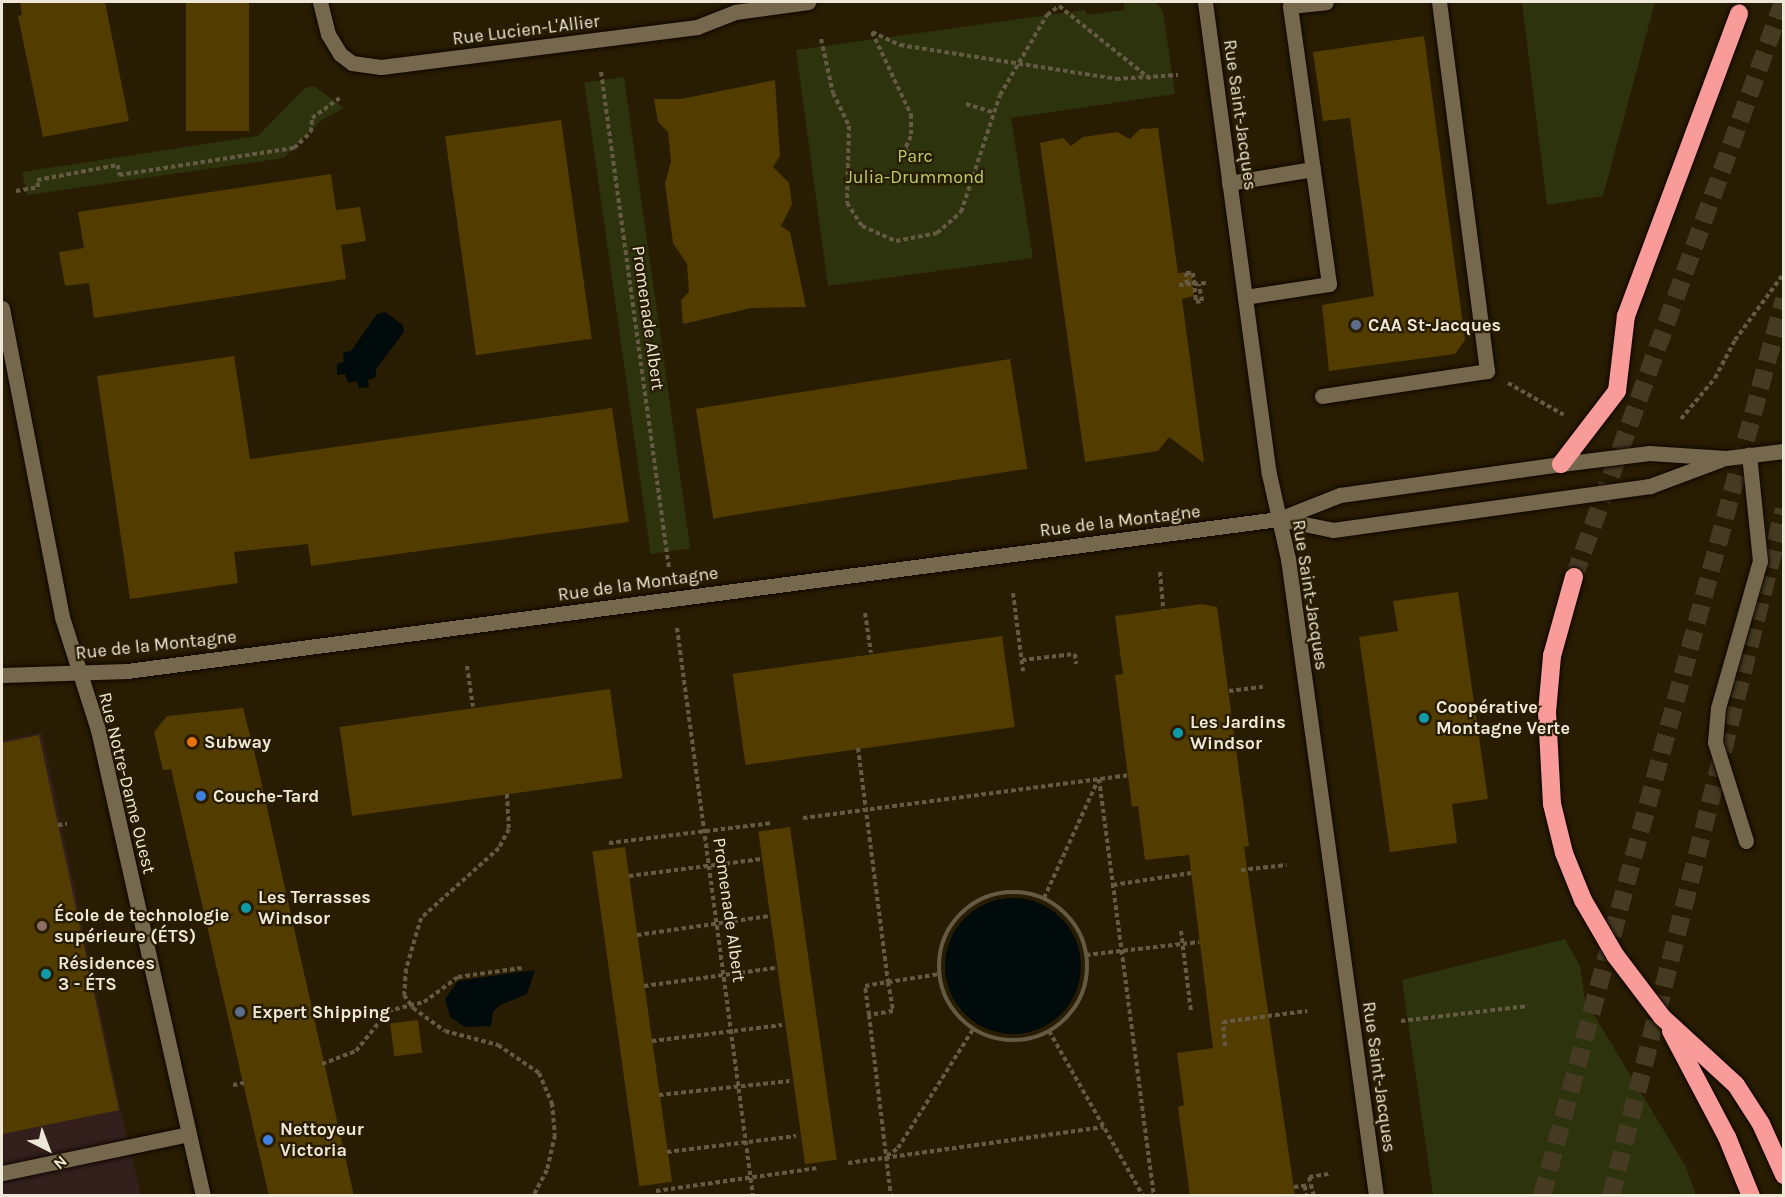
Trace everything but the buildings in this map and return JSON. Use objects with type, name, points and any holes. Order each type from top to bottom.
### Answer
[{"type":"highway","points":[[1560,464],[1617,391],[1626,316],[1739,13]]},
{"type":"highway","points":[[1574,577],[1557,629],[1547,694],[1547,749],[1555,820],[1576,885],[1594,921],[1662,1017],[1727,1137],[1751,1196]]},
{"type":"highway","points":[[1662,1017],[1736,1085],[1761,1124],[1784,1175]]},
{"type":"street","name":"Rue Lucien-L'Allier","points":[[320,2],[332,42],[352,63],[401,66],[697,27],[734,7],[808,2]]},
{"type":"street","name":"Rue Saint-Jacques","points":[[1205,2],[1245,297],[1376,1196]]},
{"type":"street","points":[[1245,297],[1329,284],[1290,6],[1326,2]]},
{"type":"street","points":[[1322,396],[1487,371],[1439,2]]},
{"type":"street","points":[[1229,183],[1312,169]]},
{"type":"street","name":"Rue Notre-Dame Ouest","points":[[2,308],[62,617],[78,674],[98,730],[203,1196]]},
{"type":"street","name":"Rue de la Montagne","points":[[2,675],[78,674],[1279,519],[1326,497],[1560,464],[1649,453],[1726,458],[1784,451]]},
{"type":"street","points":[[1746,841],[1715,742],[1718,708],[1760,561],[1749,455]]},
{"type":"street","name":"Rue de la Montagne","points":[[1279,519],[1333,530],[1650,486],[1726,458]]},
{"type":"street","points":[[2,1173],[188,1134]]},
{"type":"path","points":[[821,39],[833,93],[849,126],[847,203],[862,226],[884,238],[910,240],[950,225],[968,200],[993,112],[1016,64],[1047,15],[1059,6],[1150,79]]},
{"type":"path","points":[[912,156],[905,149],[913,124],[872,32],[900,45],[1116,79],[1150,79],[1178,75]]},
{"type":"path","name":"Promenade Albert","points":[[601,72],[669,567]]},
{"type":"path","points":[[16,191],[38,187],[37,180],[118,165],[119,175],[294,148],[311,132],[312,118],[340,98]]},
{"type":"path","points":[[966,104],[993,112]]},
{"type":"path","points":[[1187,284],[1186,273],[1193,273],[1197,284]]},
{"type":"path","points":[[1681,419],[1710,386],[1736,340],[1784,273]]},
{"type":"path","points":[[1179,285],[1206,283]]},
{"type":"path","points":[[1522,391],[1569,422]]},
{"type":"path","points":[[1160,572],[1163,610]]},
{"type":"path","points":[[1013,592],[1023,671]]},
{"type":"path","points":[[865,613],[871,653]]},
{"type":"path","name":"Promenade Albert","points":[[677,628],[753,1196]]},
{"type":"path","points":[[1022,660],[1075,654],[1076,664]]},
{"type":"path","points":[[467,666],[474,707]]},
{"type":"path","points":[[1229,691],[1263,687]]},
{"type":"path","points":[[858,748],[893,1011],[869,1015]]},
{"type":"path","points":[[803,818],[1128,775]]},
{"type":"path","points":[[1099,779],[1154,1196]]},
{"type":"path","points":[[1044,898],[1099,779]]},
{"type":"path","points":[[507,794],[509,829],[499,848],[421,918],[406,969],[404,995],[409,1004],[445,1031],[498,1045],[539,1073],[552,1103],[555,1135],[547,1170],[533,1196]]},
{"type":"path","points":[[609,843],[771,823]]},
{"type":"path","points":[[58,825],[67,824]]},
{"type":"path","points":[[629,876],[762,859]]},
{"type":"path","points":[[1241,870],[1287,865]]},
{"type":"path","points":[[1113,885],[1191,873]]},
{"type":"path","points":[[1001,893],[1044,898],[1069,918],[1086,956],[1079,999],[1049,1031],[1017,1040],[974,1028],[951,1005],[940,974],[944,941],[954,921],[970,906],[1001,893]]},
{"type":"path","points":[[637,935],[769,916]]},
{"type":"path","points":[[1181,931],[1191,1011]]},
{"type":"path","points":[[1086,956],[1199,942]]},
{"type":"path","points":[[322,1064],[356,1051],[384,1015],[409,1004],[432,998],[465,974],[521,968]]},
{"type":"path","points":[[644,986],[775,968]]},
{"type":"path","points":[[891,1196],[865,986],[940,974]]},
{"type":"path","points":[[1401,1021],[1528,1006]]},
{"type":"path","points":[[1225,1046],[1222,1022],[1307,1011]]},
{"type":"path","points":[[652,1041],[782,1025]]},
{"type":"path","points":[[886,1157],[898,1148],[974,1028]]},
{"type":"path","points":[[1049,1031],[1143,1196]]},
{"type":"path","points":[[659,1095],[789,1081]]},
{"type":"path","points":[[233,1085],[244,1083]]},
{"type":"path","points":[[848,1163],[1103,1127]]},
{"type":"path","points":[[667,1152],[796,1136]]},
{"type":"path","points":[[656,1191],[818,1167]]},
{"type":"path","points":[[1306,1196],[1309,1177],[1329,1174]]},
{"type":"path","points":[[1294,1187],[1308,1186]]},
{"type":"path","points":[[1308,1186],[1314,1196]]},
{"type":"shaded area","points":[[385,312],[403,325],[404,332],[376,369],[376,377],[368,380],[369,387],[359,388],[357,381],[348,383],[345,374],[337,375],[337,364],[344,362],[343,353],[351,351],[377,314]]},
{"type":"shaded area","name":"École de technologie supérieure (ÉTS)","points":[[42,733],[121,1111],[141,1195],[2,1196],[2,740]]},
{"type":"shaded area","points":[[1013,898],[1039,904],[1061,918],[1075,940],[1081,966],[1075,992],[1061,1014],[1039,1028],[1013,1034],[987,1028],[965,1014],[951,992],[945,966],[951,940],[965,918],[987,904]]},
{"type":"shaded area","points":[[535,970],[527,994],[500,1005],[493,1012],[491,1026],[465,1027],[450,1017],[445,999],[458,981]]},
{"type":"green space","name":"Parc Julia-Drummond","points":[[1155,2],[1163,11],[1175,94],[1011,118],[1033,258],[828,286],[796,50],[1085,10],[1087,15],[1124,10],[1124,3]]},
{"type":"green space","points":[[1522,2],[1655,2],[1603,196],[1547,205]]},
{"type":"green space","points":[[624,77],[690,548],[651,554],[584,83]]},
{"type":"green space","points":[[314,86],[344,108],[323,119],[284,158],[27,195],[22,172],[258,136],[305,88]]},
{"type":"green space","points":[[1565,939],[1580,966],[1585,1000],[1686,1167],[1696,1195],[1433,1195],[1402,980]]},
{"type":"tunnel","points":[[1574,577],[1783,2]]},
{"type":"tunnel","points":[[1542,1196],[1784,299]]},
{"type":"tunnel","points":[[1611,1196],[1784,509]]},
{"type":"place","name":"CAA St-Jacques","points":[[1356,325]]},
{"type":"place","name":"Coopérative Montagne Verte","points":[[1424,718]]},
{"type":"place","name":"Les Jardins Windsor","points":[[1178,733]]},
{"type":"place","name":"Subway","points":[[192,742]]},
{"type":"place","name":"Couche-Tard","points":[[201,796]]},
{"type":"place","name":"Les Terrasses Windsor","points":[[246,908]]},
{"type":"place","name":"École de technologie supérieure (ÉTS)","points":[[42,926]]},
{"type":"place","name":"Résidences 3 - ÉTS","points":[[46,974]]},
{"type":"place","name":"Expert Shipping","points":[[240,1012]]},
{"type":"place","name":"Nettoyeur Victoria","points":[[268,1140]]}]
